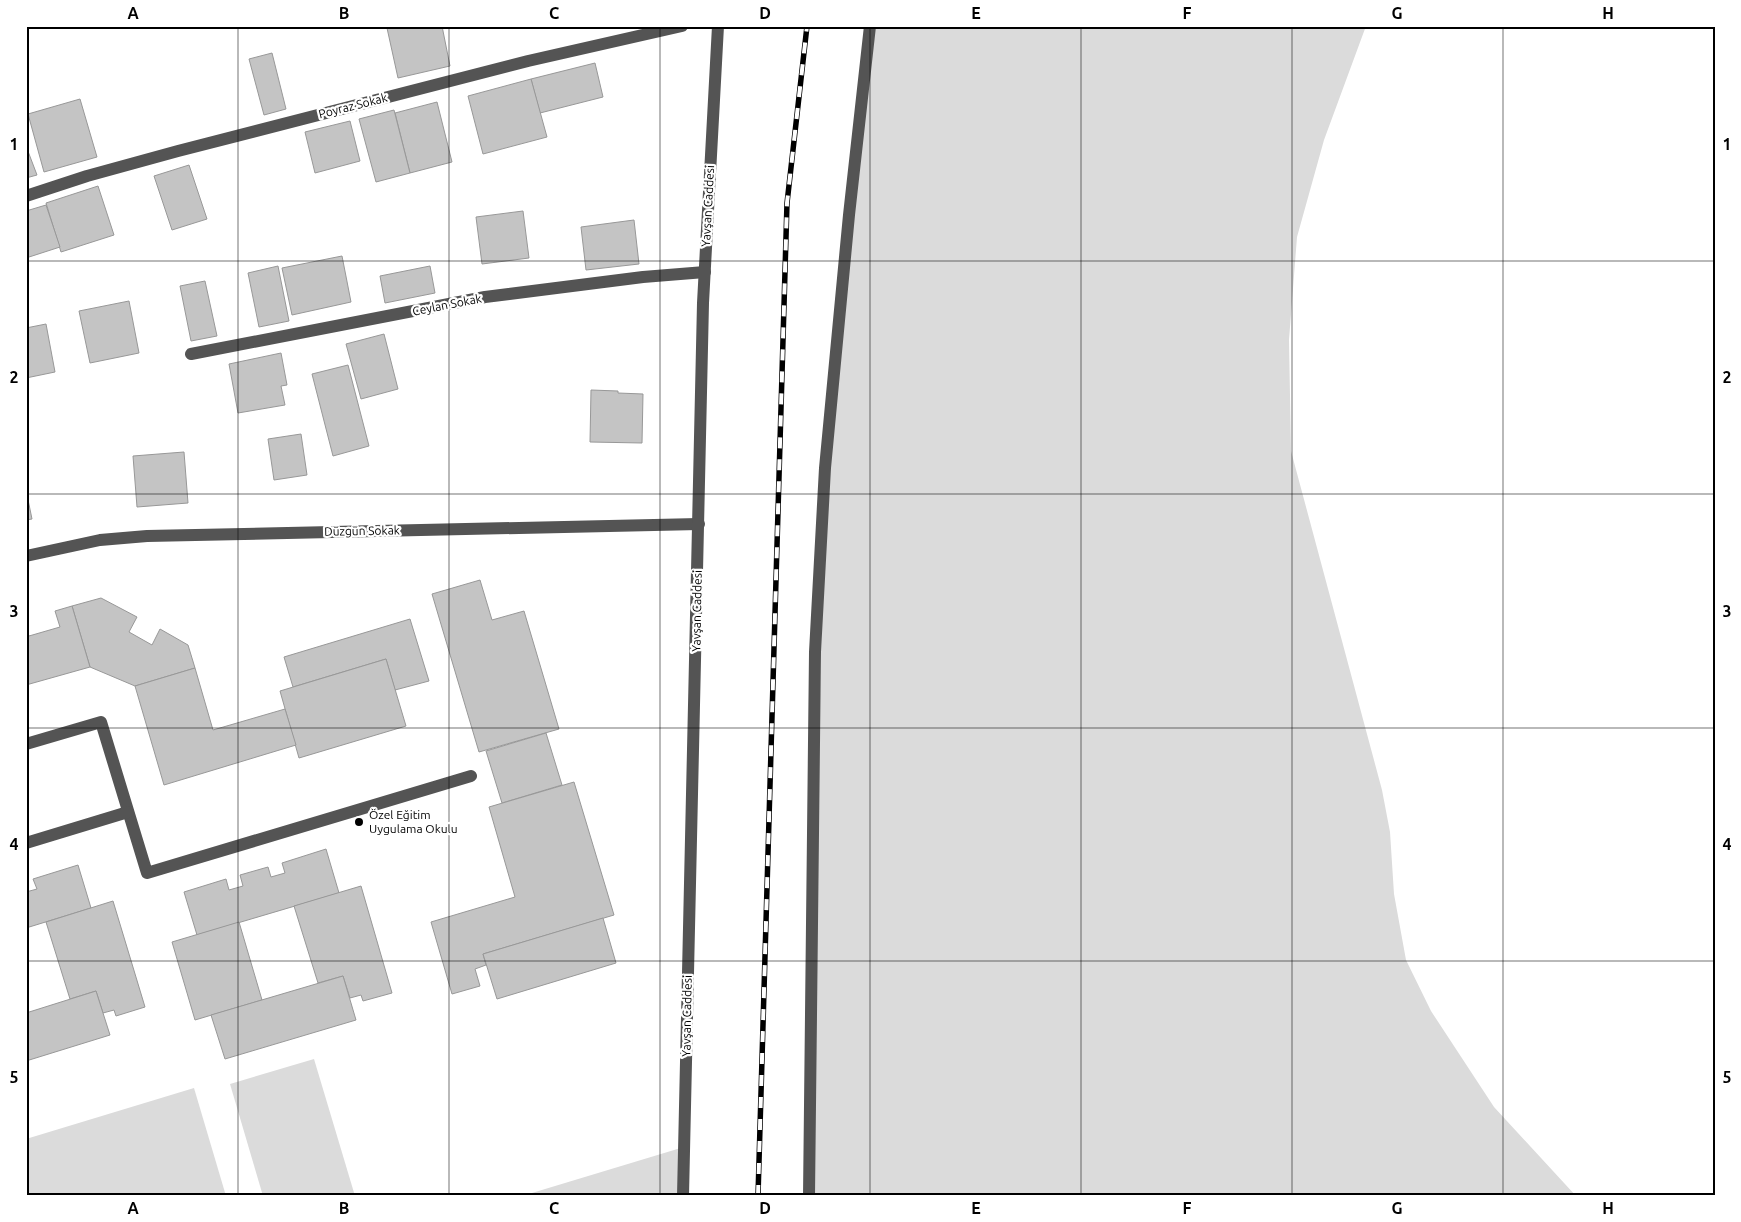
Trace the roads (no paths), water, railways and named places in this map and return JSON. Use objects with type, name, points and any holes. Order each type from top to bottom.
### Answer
[{"type":"street","name":"Poyraz Sokak","points":[[26,196],[178,150],[528,61],[682,26]]},
{"type":"street","name":"Yavşan Caddesi","points":[[683,1196],[703,303],[718,26]]},
{"type":"street","points":[[809,1196],[816,643],[825,468],[849,215],[870,26]]},
{"type":"street","name":"Ceylan Sokak","points":[[191,354],[485,297],[643,277],[705,272]]},
{"type":"street","name":"Düzgün Sokak","points":[[26,556],[100,540],[147,536],[699,524]]},
{"type":"street","points":[[26,744],[101,722],[147,873],[471,776]]},
{"type":"street","points":[[26,843],[128,812]]},
{"type":"railway","points":[[758,1196],[787,203],[807,26]]},
{"type":"place","name":"Özel Eğitim Uygulama Okulu","points":[[359,822]]}]
